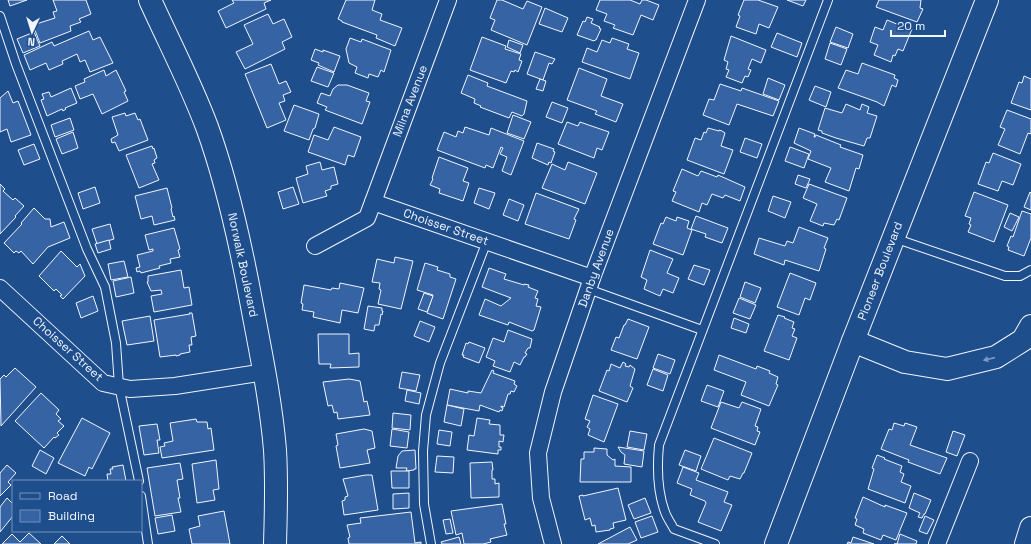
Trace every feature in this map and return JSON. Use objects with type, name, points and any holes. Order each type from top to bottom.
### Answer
[{"type":"main road","name":"Norwalk Boulevard","points":[[150,0],[190,86],[207,127],[220,165],[240,242],[265,372],[275,449],[277,499],[275,544]]},
{"type":"main road","name":"Pioneer Boulevard","points":[[776,544],[893,237],[987,0]]},
{"type":"main road","points":[[853,341],[905,362],[946,369],[996,357],[1023,340],[1031,326]]},
{"type":"main road","points":[[1026,544],[1031,528]]},
{"type":"street","name":"Milna Avenue","points":[[373,202],[448,0]]},
{"type":"street","name":"Danby Avenue","points":[[553,544],[541,498],[538,453],[553,392],[590,283],[697,0]]},
{"type":"street","name":"Choisser Street","points":[[373,202],[486,241],[590,283]]},
{"type":"street","points":[[316,246],[367,218],[373,202]]},
{"type":"street","name":"Choisser Street","points":[[0,288],[103,383],[130,389],[175,386],[265,372]]},
{"type":"street","points":[[937,544],[970,461]]},
{"type":"lane","points":[[715,544],[674,529],[665,512],[660,491],[657,467],[659,445],[828,0]]},
{"type":"lane","points":[[0,16],[16,64],[87,249],[105,287],[116,343],[119,386],[139,480]]},
{"type":"lane","points":[[893,237],[1005,276],[1020,276],[1031,270]]},
{"type":"lane","points":[[430,544],[424,504],[423,452],[426,415],[440,363],[486,241]]},
{"type":"lane","points":[[590,283],[702,330]]},
{"type":"lane","points":[[142,503],[148,544]]},
{"type":"building","points":[[8,0],[27,0],[10,6]]},
{"type":"building","points":[[53,0],[86,0],[91,14],[79,19],[81,22],[70,26],[71,31],[40,43],[33,25],[55,18],[53,12],[57,11]]},
{"type":"building","points":[[232,0],[271,0],[264,3],[266,9],[226,28],[218,11],[234,3]]},
{"type":"building","points":[[346,0],[375,0],[372,10],[382,14],[380,20],[402,28],[395,46],[376,38],[377,35],[342,22],[338,19]]},
{"type":"building","points":[[497,0],[502,0],[523,9],[527,1],[542,7],[527,45],[491,30],[495,20],[490,18]]},
{"type":"building","points":[[600,0],[630,0],[640,4],[642,0],[646,0],[659,5],[653,20],[641,15],[633,35],[613,28],[615,25],[604,21],[607,14],[596,10]]},
{"type":"building","points":[[744,0],[758,0],[778,7],[769,28],[759,24],[756,34],[736,27],[740,16],[738,15]]},
{"type":"building","points":[[787,0],[806,0],[803,6]]},
{"type":"building","points":[[879,0],[921,0],[920,8],[923,9],[917,22],[876,7]]},
{"type":"building","points":[[545,8],[568,18],[562,32],[539,24]]},
{"type":"building","points":[[268,14],[273,24],[284,19],[292,37],[282,42],[285,49],[245,69],[236,52],[253,44],[244,25]]},
{"type":"building","points":[[587,17],[593,19],[591,23],[600,27],[599,28],[601,29],[596,40],[594,41],[577,35],[583,21],[585,22]]},
{"type":"building","points":[[887,20],[912,29],[903,51],[898,49],[895,56],[893,55],[891,62],[874,55],[878,45],[870,42],[875,27],[883,30]]},
{"type":"building","points":[[836,27],[853,34],[848,48],[830,42]]},
{"type":"building","points":[[89,31],[93,40],[100,37],[113,63],[90,72],[85,60],[80,62],[77,54],[62,61],[63,64],[49,70],[46,63],[30,70],[24,55],[52,42],[54,46]]},
{"type":"building","points":[[34,32],[40,46],[23,53],[17,39]]},
{"type":"building","points":[[777,33],[802,43],[797,57],[771,47]]},
{"type":"building","points":[[731,36],[766,50],[761,63],[752,59],[748,69],[751,70],[748,77],[745,76],[742,83],[726,77],[729,70],[726,69],[728,62],[724,60]]},
{"type":"building","points":[[482,37],[506,46],[505,49],[521,54],[519,60],[522,61],[518,72],[515,70],[514,72],[511,71],[506,83],[470,70]]},
{"type":"building","points":[[350,38],[361,42],[362,39],[391,50],[384,72],[381,70],[378,77],[369,74],[368,78],[355,73],[357,67],[349,63],[346,49]]},
{"type":"building","points":[[612,38],[629,44],[627,49],[639,53],[630,79],[582,62],[587,48],[597,52],[602,40],[610,43]]},
{"type":"building","points":[[509,40],[523,45],[520,53],[507,47]]},
{"type":"building","points":[[830,43],[847,49],[841,65],[825,59]]},
{"type":"building","points":[[315,49],[340,56],[334,72],[311,60]]},
{"type":"building","points":[[535,52],[555,59],[552,64],[549,63],[543,80],[527,74]]},
{"type":"building","points":[[862,63],[895,75],[894,78],[898,80],[896,87],[892,85],[884,106],[838,88],[846,70],[858,74]]},
{"type":"building","points":[[271,64],[279,84],[286,81],[291,92],[283,95],[285,101],[279,103],[286,120],[267,128],[245,74]]},
{"type":"building","points":[[317,67],[334,73],[328,87],[311,81]]},
{"type":"building","points":[[579,68],[607,79],[601,96],[623,104],[616,122],[595,114],[597,111],[567,100]]},
{"type":"building","points":[[104,70],[106,76],[116,70],[126,91],[124,92],[128,101],[102,114],[93,94],[80,99],[75,86],[85,82],[84,79]]},
{"type":"building","points":[[468,75],[488,83],[487,86],[527,101],[524,114],[522,116],[512,112],[509,118],[480,107],[481,106],[474,103],[475,99],[461,93]]},
{"type":"building","points":[[1024,76],[1031,79],[1031,110],[1011,103],[1019,82],[1022,83]]},
{"type":"building","points":[[768,78],[785,85],[779,100],[763,94]]},
{"type":"building","points":[[540,79],[546,81],[543,91],[536,89]]},
{"type":"building","points":[[720,84],[741,91],[742,88],[779,101],[773,116],[737,104],[729,125],[703,115],[709,99],[714,100]]},
{"type":"building","points":[[338,85],[347,85],[369,93],[366,101],[370,102],[362,124],[325,110],[327,107],[317,103],[321,93],[330,96],[333,89]]},
{"type":"building","points":[[815,86],[831,92],[826,107],[809,100]]},
{"type":"building","points":[[71,88],[77,103],[65,108],[66,109],[63,111],[62,109],[47,116],[41,100],[44,99],[42,94],[49,92],[51,97]]},
{"type":"building","points":[[8,91],[13,103],[18,101],[31,135],[11,142],[7,129],[0,132],[0,98]]},
{"type":"building","points":[[552,102],[568,108],[562,123],[546,117]]},
{"type":"building","points":[[846,104],[860,110],[862,104],[869,107],[867,113],[877,116],[870,138],[867,138],[864,146],[836,138],[818,130],[825,108],[842,113]]},
{"type":"building","points":[[294,105],[319,114],[315,128],[313,129],[309,140],[284,131]]},
{"type":"building","points":[[1007,110],[1031,119],[1031,134],[1028,133],[1020,154],[998,145],[1005,129],[1000,127]]},
{"type":"building","points":[[125,113],[126,116],[135,113],[138,120],[140,119],[148,140],[119,151],[115,142],[112,143],[111,139],[118,135],[112,117]]},
{"type":"building","points":[[513,115],[531,122],[524,139],[507,133]]},
{"type":"building","points":[[70,118],[74,130],[55,137],[51,125]]},
{"type":"building","points":[[567,122],[578,126],[580,122],[609,132],[602,150],[597,148],[594,158],[558,144]]},
{"type":"building","points":[[334,127],[361,137],[354,157],[348,155],[345,165],[308,152],[314,135],[328,140]]},
{"type":"building","points":[[465,127],[489,135],[491,128],[524,141],[511,175],[502,171],[507,157],[500,154],[503,148],[501,147],[493,168],[486,165],[485,168],[437,150],[444,132],[456,137],[458,131],[463,133]]},
{"type":"building","points":[[708,128],[725,133],[721,146],[733,150],[724,174],[687,160],[695,138],[701,140],[704,132],[706,133]]},
{"type":"building","points":[[799,128],[815,134],[814,137],[816,135],[841,145],[840,147],[863,155],[859,169],[856,168],[849,191],[825,182],[831,168],[808,159],[811,151],[794,143]]},
{"type":"building","points":[[73,132],[78,148],[62,154],[56,139]]},
{"type":"building","points":[[745,138],[762,144],[757,158],[740,152]]},
{"type":"building","points":[[537,143],[554,149],[553,151],[555,152],[551,163],[549,162],[548,165],[532,158]]},
{"type":"building","points":[[34,144],[40,159],[24,165],[18,150]]},
{"type":"building","points":[[152,146],[157,158],[154,160],[155,163],[152,164],[159,180],[139,188],[126,155]]},
{"type":"building","points":[[790,147],[809,154],[804,168],[785,161]]},
{"type":"building","points":[[993,153],[1021,164],[1013,185],[1002,181],[998,191],[978,184],[986,162],[989,163]]},
{"type":"building","points":[[439,157],[468,168],[463,181],[469,183],[463,201],[439,193],[440,189],[430,185]]},
{"type":"building","points":[[320,162],[322,170],[334,167],[338,184],[331,186],[331,189],[325,191],[327,196],[303,203],[296,178],[308,174],[306,166]]},
{"type":"building","points":[[568,162],[597,173],[585,204],[542,188],[552,164],[565,170]]},
{"type":"building","points":[[682,169],[698,176],[701,171],[717,177],[718,175],[745,187],[740,201],[725,195],[723,198],[712,194],[707,205],[702,203],[699,212],[672,201],[676,192],[673,191]]},
{"type":"building","points":[[798,175],[810,179],[806,188],[795,184]]},
{"type":"building","points":[[0,184],[5,189],[3,191],[13,200],[15,198],[24,206],[0,234]]},
{"type":"building","points":[[809,184],[847,198],[839,220],[837,219],[834,225],[824,223],[823,226],[810,221],[817,204],[803,198]]},
{"type":"building","points":[[95,187],[100,203],[83,209],[78,193]]},
{"type":"building","points":[[293,187],[299,204],[283,209],[278,192]]},
{"type":"building","points":[[167,188],[173,217],[174,216],[175,220],[154,225],[152,216],[141,219],[135,196]]},
{"type":"building","points":[[479,188],[495,193],[489,209],[474,203]]},
{"type":"building","points":[[974,192],[1008,205],[994,242],[968,232],[971,225],[969,224],[971,218],[965,216]]},
{"type":"building","points":[[1030,192],[1031,193],[1031,210],[1024,207]]},
{"type":"building","points":[[536,193],[579,209],[574,219],[576,220],[569,239],[525,224]]},
{"type":"building","points":[[773,196],[791,202],[785,218],[768,211]]},
{"type":"building","points":[[509,199],[524,205],[518,221],[503,215]]},
{"type":"building","points":[[34,208],[45,219],[50,219],[51,227],[64,222],[70,238],[48,247],[33,264],[21,251],[19,253],[16,251],[14,253],[4,243],[22,224],[21,223]]},
{"type":"building","points":[[1022,211],[1031,214],[1031,238],[1024,256],[1008,250],[1009,247],[1007,246],[1011,236],[1013,237]]},
{"type":"building","points":[[1010,213],[1019,217],[1012,231],[1004,227]]},
{"type":"building","points":[[696,216],[728,228],[722,243],[705,237],[706,234],[691,229]]},
{"type":"building","points":[[666,217],[676,221],[677,217],[689,221],[687,228],[692,230],[683,255],[653,244],[661,223],[663,224]]},
{"type":"building","points":[[110,224],[114,239],[97,244],[92,229]]},
{"type":"building","points":[[799,227],[828,238],[824,248],[826,249],[819,271],[785,260],[784,265],[754,254],[759,238],[785,246],[787,241],[793,243]]},
{"type":"building","points":[[174,228],[180,249],[178,250],[180,257],[170,259],[171,263],[159,266],[160,268],[141,273],[140,271],[137,272],[136,268],[140,267],[137,255],[153,251],[153,249],[149,250],[145,235]]},
{"type":"building","points":[[109,240],[111,249],[98,253],[95,244]]},
{"type":"building","points":[[650,250],[673,259],[667,273],[679,278],[673,293],[663,289],[660,296],[644,289],[647,280],[641,277]]},
{"type":"building","points":[[61,251],[77,267],[80,264],[85,276],[63,299],[60,296],[62,295],[56,289],[54,291],[39,276]]},
{"type":"building","points":[[395,257],[413,261],[401,309],[378,304],[381,290],[379,289],[380,283],[372,282],[377,259],[394,263]]},
{"type":"building","points":[[124,261],[128,277],[111,280],[108,264]]},
{"type":"building","points":[[425,263],[438,267],[437,270],[450,274],[450,277],[456,279],[443,319],[427,313],[433,295],[417,290]]},
{"type":"building","points":[[694,265],[710,270],[704,285],[688,279]]},
{"type":"building","points":[[489,268],[506,274],[504,279],[529,285],[528,287],[538,291],[535,298],[538,299],[536,306],[541,307],[534,330],[532,331],[509,322],[508,325],[479,315],[485,299],[501,306],[511,298],[482,287]]},
{"type":"building","points":[[181,270],[184,288],[189,287],[192,305],[154,312],[151,296],[162,294],[161,290],[151,291],[147,282],[148,276]]},
{"type":"building","points":[[790,273],[816,283],[810,300],[805,298],[799,315],[777,307]]},
{"type":"building","points":[[131,277],[134,293],[116,297],[113,281]]},
{"type":"building","points":[[745,282],[761,288],[755,303],[740,297]]},
{"type":"building","points":[[340,283],[364,288],[358,313],[342,310],[340,323],[313,317],[314,312],[302,310],[303,304],[301,303],[304,285],[331,290],[332,288],[339,289]]},
{"type":"building","points":[[424,293],[433,296],[427,312],[418,309]]},
{"type":"building","points":[[93,296],[98,311],[81,318],[76,303]]},
{"type":"building","points":[[739,298],[756,305],[750,319],[733,313]]},
{"type":"building","points":[[368,306],[382,308],[383,311],[379,325],[375,325],[374,331],[364,329]]},
{"type":"building","points":[[189,313],[192,313],[196,336],[191,337],[192,345],[189,345],[190,352],[176,356],[160,357],[154,320],[190,314]]},
{"type":"building","points":[[778,315],[794,322],[792,328],[795,329],[792,336],[797,338],[789,360],[764,351]]},
{"type":"building","points":[[150,316],[154,341],[127,345],[122,321]]},
{"type":"building","points":[[734,318],[749,324],[746,333],[731,328]]},
{"type":"building","points":[[628,319],[649,327],[637,359],[611,350],[616,337],[619,338]]},
{"type":"building","points":[[420,321],[435,327],[429,342],[414,336]]},
{"type":"building","points":[[508,330],[532,339],[530,348],[528,348],[525,353],[527,354],[520,365],[514,362],[510,372],[493,366],[495,361],[486,357],[493,338],[504,342]]},
{"type":"building","points":[[318,334],[349,334],[349,354],[359,353],[359,367],[330,368],[331,364],[319,364]]},
{"type":"building","points":[[469,342],[485,348],[479,363],[463,357],[464,355],[462,355],[466,343],[468,344]]},
{"type":"building","points":[[658,354],[675,360],[670,374],[653,368]]},
{"type":"building","points":[[719,355],[756,369],[757,366],[770,371],[769,373],[778,377],[776,384],[778,385],[769,406],[741,395],[746,382],[714,370]]},
{"type":"building","points":[[623,362],[626,364],[625,366],[629,367],[630,365],[635,369],[630,386],[633,388],[627,402],[599,391],[607,370],[609,371],[611,364],[620,368]]},
{"type":"building","points":[[15,368],[36,387],[1,426],[0,379],[4,375],[6,377]]},
{"type":"building","points":[[653,369],[668,375],[663,391],[647,385]]},
{"type":"building","points":[[492,370],[494,371],[493,373],[515,381],[514,384],[517,386],[514,392],[511,391],[510,394],[508,394],[504,407],[501,406],[503,408],[502,411],[500,410],[499,412],[480,405],[479,411],[447,405],[450,389],[468,393],[468,391],[481,393]]},
{"type":"building","points":[[402,372],[420,375],[416,391],[399,388]]},
{"type":"building","points":[[349,379],[360,381],[364,402],[367,401],[370,415],[338,419],[337,412],[334,413],[332,405],[328,406],[323,382]]},
{"type":"building","points":[[707,385],[724,391],[718,407],[701,401]]},
{"type":"building","points":[[407,390],[421,393],[419,404],[405,401]]},
{"type":"building","points":[[41,393],[59,410],[56,414],[61,419],[58,421],[64,426],[57,433],[59,435],[55,438],[54,437],[44,448],[15,421]]},
{"type":"building","points":[[593,395],[618,404],[604,442],[588,435],[590,429],[587,427],[590,421],[585,419]]},
{"type":"building","points":[[721,402],[739,408],[742,402],[761,409],[755,426],[758,427],[757,431],[760,432],[755,445],[711,428]]},
{"type":"building","points":[[447,405],[464,409],[461,426],[444,422]]},
{"type":"building","points":[[393,413],[411,415],[410,430],[392,428]]},
{"type":"building","points":[[82,418],[110,433],[92,469],[89,467],[85,476],[58,463]]},
{"type":"building","points":[[477,418],[490,420],[489,424],[500,425],[500,435],[504,435],[503,442],[499,441],[499,447],[501,447],[501,450],[498,450],[498,454],[467,450],[469,435],[474,436]]},
{"type":"building","points":[[196,419],[197,422],[207,422],[208,429],[211,428],[214,450],[162,458],[160,447],[165,446],[164,443],[173,441],[170,423]]},
{"type":"building","points":[[894,423],[904,426],[905,423],[917,427],[910,445],[947,458],[940,474],[908,462],[909,460],[881,449],[889,429],[892,430]]},
{"type":"building","points":[[157,424],[160,440],[157,440],[159,453],[144,455],[139,426]]},
{"type":"building","points":[[364,429],[372,431],[375,448],[367,450],[370,463],[340,468],[336,446],[338,445],[336,434]]},
{"type":"building","points":[[392,429],[409,432],[407,448],[390,446]]},
{"type":"building","points":[[439,430],[452,432],[450,446],[437,444]]},
{"type":"building","points":[[630,431],[647,434],[644,450],[627,447]]},
{"type":"building","points":[[953,431],[965,435],[957,456],[946,452]]},
{"type":"building","points":[[714,438],[752,453],[740,479],[730,476],[728,480],[701,469]]},
{"type":"building","points":[[618,447],[644,451],[642,467],[624,464],[625,455]]},
{"type":"building","points":[[594,448],[607,449],[607,455],[613,460],[615,459],[615,466],[631,467],[631,482],[580,482],[581,459],[584,459],[584,452],[594,452]]},
{"type":"building","points":[[40,450],[54,458],[46,474],[32,466]]},
{"type":"building","points":[[415,450],[416,469],[406,471],[407,468],[396,468],[398,456],[402,451]]},
{"type":"building","points":[[685,450],[701,456],[696,471],[679,465]]},
{"type":"building","points":[[877,455],[902,466],[900,472],[904,474],[901,482],[911,486],[905,503],[868,489],[874,469],[872,468]]},
{"type":"building","points":[[437,456],[454,457],[453,473],[435,472]]},
{"type":"building","points":[[216,460],[219,489],[213,490],[215,500],[197,503],[192,464]]},
{"type":"building","points":[[492,462],[492,479],[495,479],[495,484],[499,483],[499,497],[471,498],[470,463]]},
{"type":"building","points":[[180,463],[183,479],[177,480],[180,498],[178,498],[181,512],[155,516],[147,468]]},
{"type":"building","points":[[7,465],[16,473],[8,482],[11,485],[0,496],[0,473]]},
{"type":"building","points":[[123,465],[126,480],[108,480],[107,474],[111,474],[110,469],[113,469],[112,467]]},
{"type":"building","points":[[683,467],[699,473],[696,480],[728,492],[724,502],[732,505],[721,531],[698,522],[706,503],[705,501],[690,495],[692,489],[677,483]]},
{"type":"building","points":[[391,471],[409,471],[409,488],[392,488]]},
{"type":"building","points":[[372,475],[378,510],[344,515],[342,501],[348,496],[343,479]]},
{"type":"building","points":[[618,488],[626,520],[613,523],[614,528],[610,530],[596,532],[595,525],[592,526],[590,518],[585,520],[579,496]]},
{"type":"building","points":[[409,493],[409,508],[393,509],[393,494]]},
{"type":"building","points":[[914,493],[931,500],[922,518],[918,517],[920,513],[909,508]]},
{"type":"building","points":[[863,497],[885,507],[885,505],[907,513],[896,540],[883,535],[881,540],[863,533],[864,529],[855,525],[857,519],[855,518]]},
{"type":"building","points":[[7,498],[12,503],[12,517],[0,532],[0,507]]},
{"type":"building","points":[[645,498],[651,513],[634,519],[628,505]]},
{"type":"building","points":[[502,504],[506,524],[504,524],[507,535],[490,539],[491,542],[483,544],[464,544],[462,533],[456,535],[451,511]]},
{"type":"building","points":[[224,511],[230,544],[192,544],[189,529],[200,526],[198,516]]},
{"type":"building","points":[[411,512],[415,543],[421,542],[421,544],[349,544],[348,538],[350,537],[347,525],[361,523],[360,518]]},
{"type":"building","points":[[172,515],[175,531],[158,534],[155,518]]},
{"type":"building","points":[[652,516],[658,532],[641,538],[635,522]]},
{"type":"building","points":[[925,516],[934,520],[927,534],[919,531]]},
{"type":"building","points":[[450,519],[453,533],[446,534],[443,520]]},
{"type":"building","points":[[630,527],[637,540],[628,544],[598,544]]},
{"type":"building","points":[[29,533],[41,544],[2,544],[12,534],[20,542]]},
{"type":"building","points":[[900,534],[917,541],[916,544],[897,544]]},
{"type":"building","points":[[62,536],[70,544],[54,544]]},
{"type":"building","points":[[459,537],[461,544],[442,544],[441,542]]},
{"type":"building","points":[[853,537],[874,544],[847,544],[848,542],[851,543]]}]
